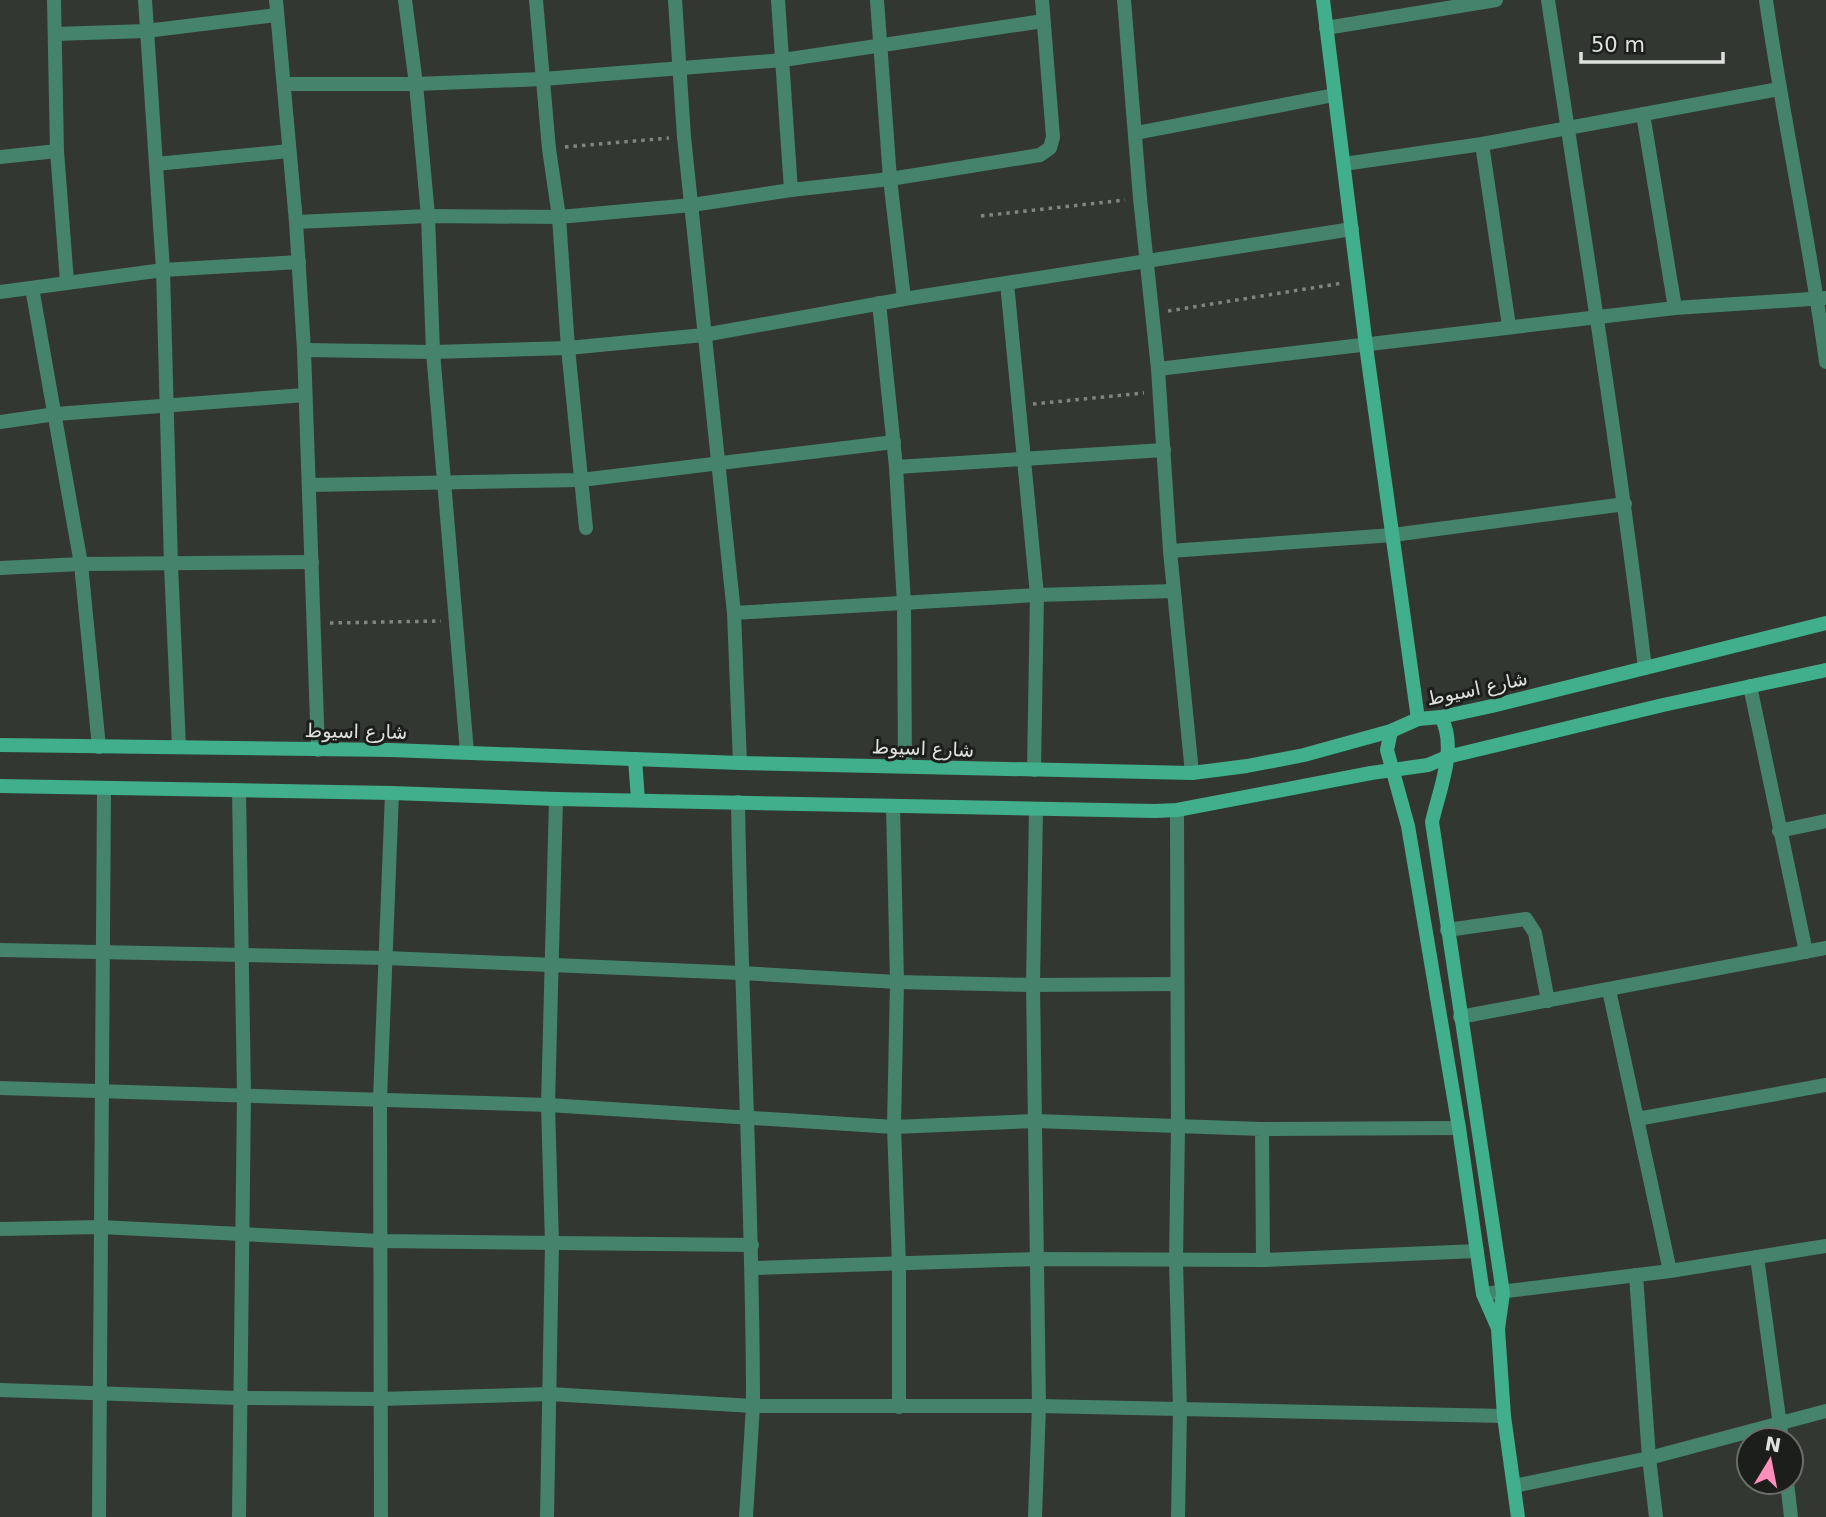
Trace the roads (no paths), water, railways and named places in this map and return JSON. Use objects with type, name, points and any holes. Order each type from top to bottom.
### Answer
[{"type":"street","points":[[54,0],[57,151],[67,282]]},
{"type":"street","points":[[145,0],[163,270],[171,565],[180,747]]},
{"type":"street","points":[[276,0],[296,222],[304,350],[318,750]]},
{"type":"street","points":[[405,0],[428,216],[433,352],[467,752]]},
{"type":"street","points":[[536,0],[549,149],[559,217],[568,348],[586,528]]},
{"type":"street","points":[[675,0],[684,137],[734,613],[740,763]]},
{"type":"street","points":[[778,0],[791,190]]},
{"type":"street","points":[[877,0],[890,179],[904,299]]},
{"type":"street","points":[[296,222],[428,216],[559,217],[692,205],[890,179],[1040,155],[1050,148],[1052,136],[1042,0]]},
{"type":"street","points":[[1124,0],[1140,198],[1158,369],[1170,551],[1192,773]]},
{"type":"street","points":[[1323,0],[1366,346],[1418,719]]},
{"type":"street","points":[[1326,28],[1496,0]]},
{"type":"street","points":[[1548,0],[1598,317],[1645,668]]},
{"type":"street","points":[[1766,0],[1779,89],[1822,298],[1826,362]]},
{"type":"street","points":[[55,34],[146,31],[277,15]]},
{"type":"street","points":[[284,83],[416,84],[543,79],[783,60],[1043,21]]},
{"type":"street","points":[[1344,164],[1482,144],[1779,89]]},
{"type":"street","points":[[1136,133],[1334,95]]},
{"type":"street","points":[[1643,114],[1675,309]]},
{"type":"street","points":[[1482,144],[1509,326]]},
{"type":"street","points":[[0,157],[57,151]]},
{"type":"street","points":[[156,164],[289,151]]},
{"type":"street","points":[[304,350],[433,352],[568,348],[704,335],[879,303],[1352,229]]},
{"type":"street","points":[[0,292],[163,270],[299,262]]},
{"type":"street","points":[[1007,283],[1037,595],[1034,771]]},
{"type":"street","points":[[32,288],[81,564],[99,747]]},
{"type":"street","points":[[1158,369],[1366,346],[1509,326],[1675,309],[1822,298]]},
{"type":"street","points":[[879,303],[894,442],[904,604],[905,766]]},
{"type":"street","points":[[0,422],[56,414],[305,395]]},
{"type":"street","points":[[309,485],[581,480],[894,442]]},
{"type":"street","points":[[896,467],[1164,450]]},
{"type":"street","points":[[1170,551],[1393,535],[1625,504]]},
{"type":"street","points":[[0,568],[81,564],[312,562]]},
{"type":"street","points":[[734,613],[1037,595],[1174,591]]},
{"type":"street","name":"شارع اسيوط","points":[[0,745],[467,752],[740,763],[1192,773],[1304,755],[1391,731],[1418,719],[1441,717],[1826,623]]},
{"type":"street","points":[[0,786],[1177,810],[1428,765],[1447,757],[1826,670]]},
{"type":"street","points":[[1750,686],[1806,952]]},
{"type":"street","points":[[1441,717],[1448,729],[1447,757],[1432,822],[1503,1293],[1498,1329],[1504,1416],[1518,1517]]},
{"type":"street","points":[[1391,731],[1387,750],[1408,826],[1459,1128],[1483,1294],[1498,1329]]},
{"type":"street","points":[[635,758],[638,800]]},
{"type":"street","points":[[99,1517],[104,789]]},
{"type":"street","points":[[239,791],[244,1094],[239,1517]]},
{"type":"street","points":[[381,1517],[380,1099],[392,793]]},
{"type":"street","points":[[547,1517],[552,1244],[548,1105],[556,799]]},
{"type":"street","points":[[738,802],[741,973],[753,1268],[753,1406],[746,1517]]},
{"type":"street","points":[[893,806],[897,982],[894,1127],[899,1265],[899,1407]]},
{"type":"street","points":[[1035,1517],[1039,1406],[1033,985],[1036,809]]},
{"type":"street","points":[[1177,810],[1176,1261],[1180,1411],[1178,1517]]},
{"type":"street","points":[[1779,831],[1826,821]]},
{"type":"street","points":[[1408,826],[1432,822]]},
{"type":"street","points":[[1447,930],[1526,919],[1533,926],[1535,933],[1548,1001]]},
{"type":"street","points":[[1461,1017],[1826,948]]},
{"type":"street","points":[[0,950],[387,958],[897,982],[1177,984]]},
{"type":"street","points":[[1609,990],[1670,1271]]},
{"type":"street","points":[[1637,1119],[1826,1085]]},
{"type":"street","points":[[0,1088],[548,1105],[894,1127],[1035,1121],[1262,1129],[1459,1128]]},
{"type":"street","points":[[1262,1129],[1263,1260]]},
{"type":"street","points":[[0,1229],[100,1227],[380,1241],[752,1245]]},
{"type":"street","points":[[1483,1294],[1670,1271],[1826,1246]]},
{"type":"street","points":[[753,1268],[1037,1259],[1263,1260],[1477,1251]]},
{"type":"street","points":[[1757,1257],[1780,1424]]},
{"type":"street","points":[[1636,1275],[1649,1458],[1656,1517]]},
{"type":"street","points":[[0,1390],[239,1398],[380,1399],[549,1394],[753,1406],[1039,1406],[1504,1416]]},
{"type":"street","points":[[1514,1486],[1649,1458],[1826,1411]]},
{"type":"street","points":[[1789,1496],[1791,1517]]}]
